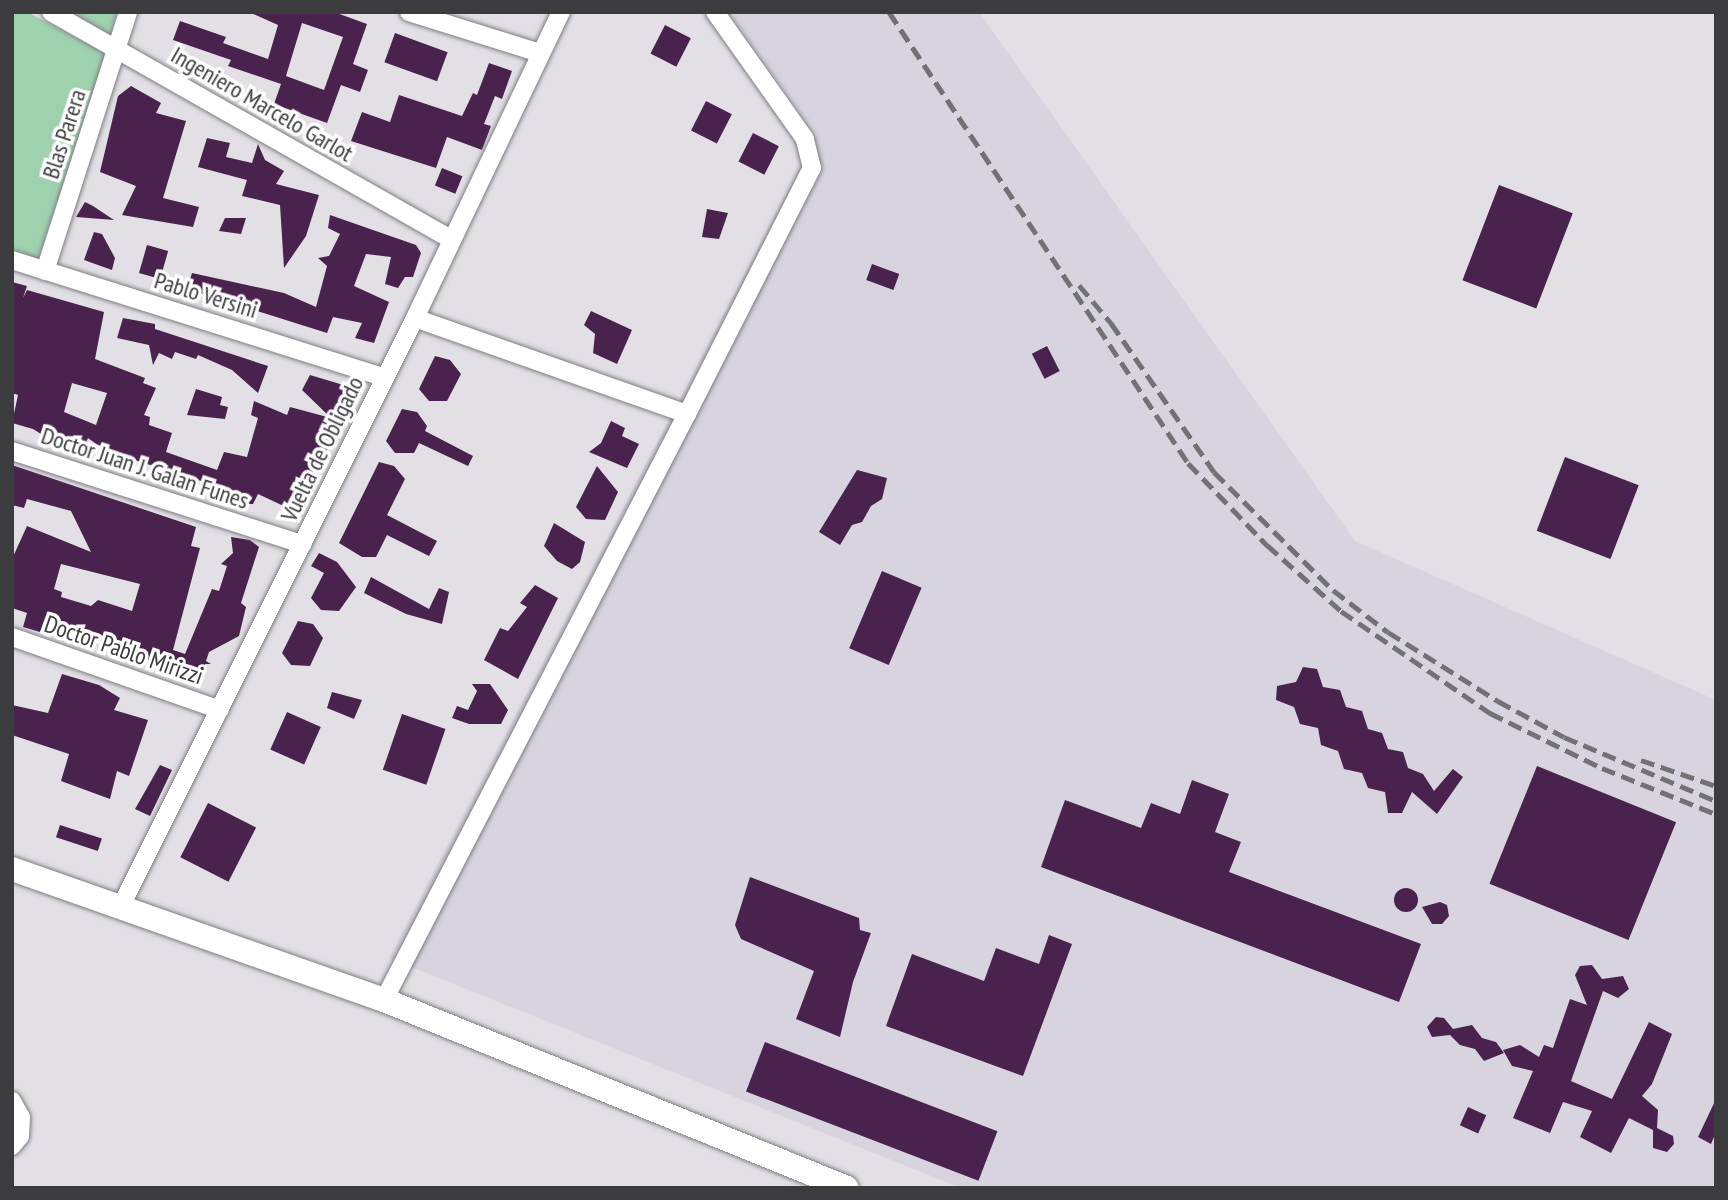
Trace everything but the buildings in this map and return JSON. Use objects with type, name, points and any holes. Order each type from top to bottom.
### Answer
[{"type":"main road","points":[[12,869],[122,904],[384,1000],[846,1188]]},
{"type":"street","name":"Ingeniero Marcelo Garlot","points":[[51,12],[450,239]]},
{"type":"street","name":"Blas Parera","points":[[45,271],[128,12]]},
{"type":"street","points":[[409,12],[540,54]]},
{"type":"street","name":"Vuelta de Obligado","points":[[122,904],[415,318],[450,239],[561,12]]},
{"type":"street","points":[[384,1000],[813,168],[805,139],[715,12]]},
{"type":"street","name":"Pablo Versini","points":[[12,260],[384,377]]},
{"type":"street","points":[[415,318],[687,414]]},
{"type":"street","name":"Doctor Juan J. Galan Funes","points":[[12,451],[302,544]]},
{"type":"street","name":"Doctor Pablo Mirizzi","points":[[12,638],[220,710]]},
{"type":"street","points":[[12,1101],[21,1117],[20,1136],[12,1146]]},
{"type":"shaded area","points":[[729,12],[979,12],[1355,541],[1716,700],[1716,1188],[961,1188],[389,958],[817,135]]},
{"type":"green space","points":[[12,12],[27,12],[107,54],[38,259],[12,250]]},
{"type":"green space","points":[[71,12],[117,12],[110,35]]},
{"type":"railway","points":[[889,12],[1188,463],[1267,545],[1341,611],[1490,713],[1602,768],[1716,814]]},
{"type":"railway","points":[[1079,285],[1111,323],[1214,472],[1333,590],[1388,632],[1498,701],[1564,737],[1716,801]]},
{"type":"railway","points":[[1641,760],[1716,786]]}]
